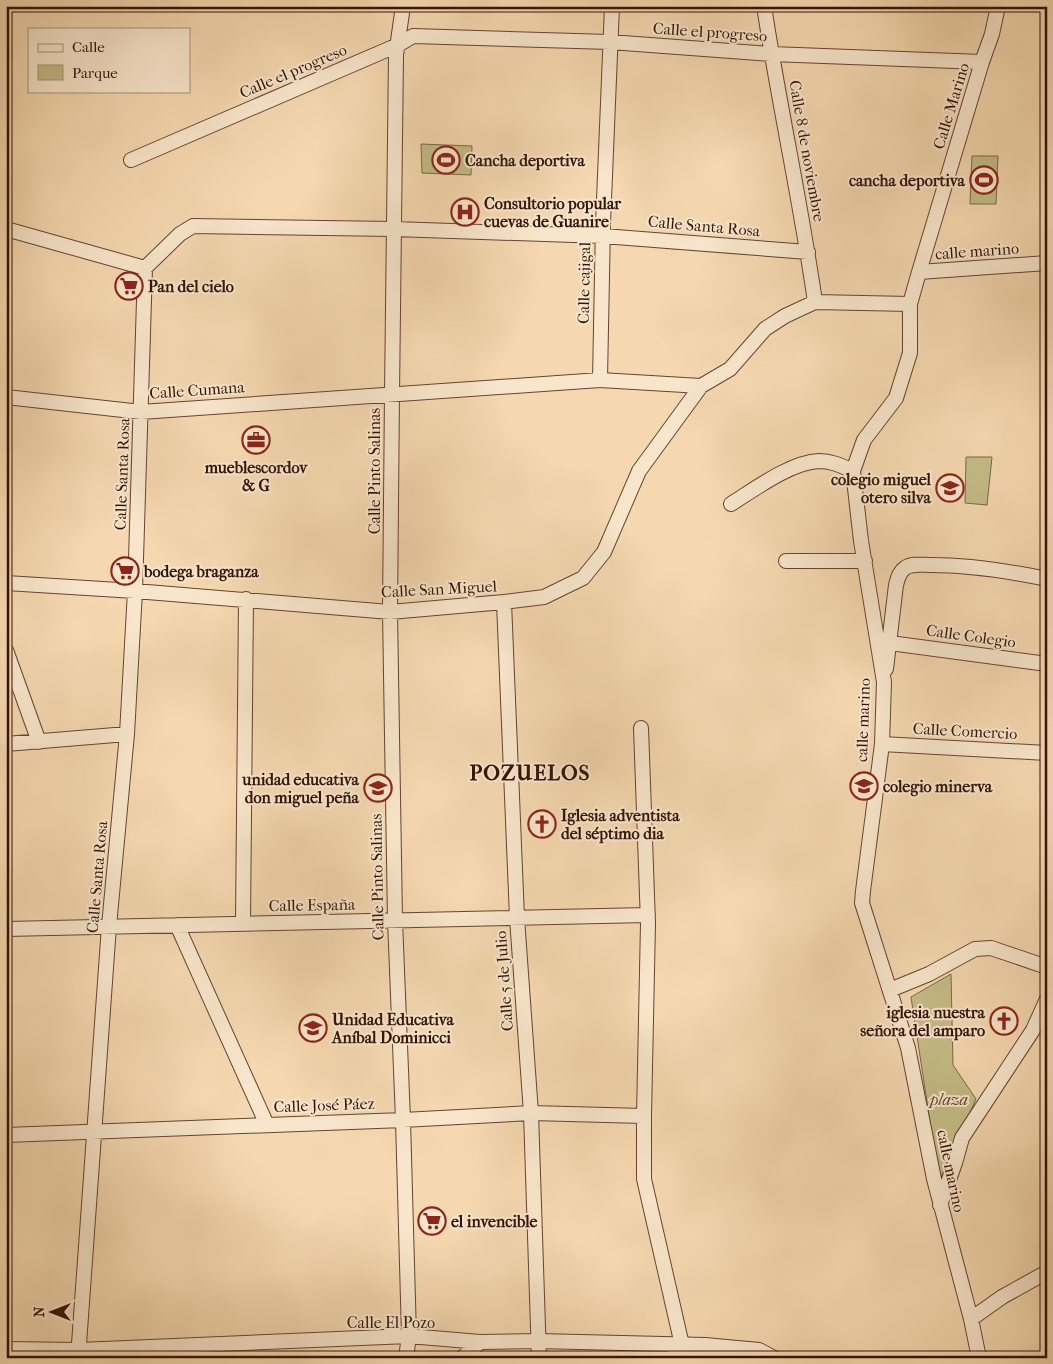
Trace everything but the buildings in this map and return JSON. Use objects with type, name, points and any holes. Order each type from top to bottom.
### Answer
[{"type":"street","name":"Calle Pinto Salinas","points":[[403,6],[396,55],[390,612],[395,920],[409,1336],[406,1358]]},
{"type":"street","name":"Calle cajigal","points":[[600,380],[603,236],[612,6]]},
{"type":"street","name":"Calle 8 de noviembre","points":[[764,6],[771,54],[808,252],[815,302]]},
{"type":"street","name":"Calle Marino","points":[[919,272],[992,34],[998,6]]},
{"type":"street","name":"Calle el progreso","points":[[131,160],[398,45],[413,36],[610,42],[771,54],[982,62]]},
{"type":"street","name":"Calle Santa Rosa","points":[[79,1354],[110,926],[127,734],[135,591],[145,268],[180,234],[193,226],[394,229],[603,236],[808,252]]},
{"type":"street","points":[[6,229],[145,268]]},
{"type":"street","name":"calle marino","points":[[979,1358],[971,1319],[940,1205],[908,1048],[862,903],[882,744],[884,682],[864,561],[853,471],[864,440],[896,398],[910,353],[910,304],[919,272],[1047,263]]},
{"type":"street","name":"Calle San Miguel","points":[[6,583],[246,599],[390,612],[544,597],[583,578],[604,552],[639,471],[701,386],[730,369],[765,329],[785,316],[815,302],[910,304]]},
{"type":"street","points":[[392,394],[600,380],[701,386]]},
{"type":"street","name":"Calle Cumana","points":[[6,397],[141,412],[392,394]]},
{"type":"street","points":[[731,504],[777,474],[803,464],[819,461],[837,463],[853,471]]},
{"type":"street","points":[[786,561],[864,561]]},
{"type":"street","points":[[884,682],[896,584],[900,573],[906,566],[919,564],[981,568],[1047,579]]},
{"type":"street","points":[[243,923],[246,599]]},
{"type":"street","name":"Calle 5 de Julio","points":[[504,602],[517,918],[531,1113],[539,1358]]},
{"type":"street","name":"Calle Colegio","points":[[890,643],[1047,664]]},
{"type":"street","points":[[6,650],[39,742]]},
{"type":"street","points":[[641,728],[648,915],[644,1179],[682,1345],[671,1358]]},
{"type":"street","points":[[6,744],[127,734]]},
{"type":"street","name":"Calle Comercio","points":[[882,744],[1047,753]]},
{"type":"street","name":"Calle España","points":[[6,929],[648,915]]},
{"type":"street","points":[[177,925],[268,1125]]},
{"type":"street","points":[[890,990],[929,974],[974,949],[991,948],[1047,967]]},
{"type":"street","points":[[940,1205],[962,1138],[1032,1030],[1047,999]]},
{"type":"street","name":"Calle José Páez","points":[[6,1135],[403,1120],[531,1113],[644,1116]]},
{"type":"street","points":[[971,1319],[1002,1297],[1047,1272]]},
{"type":"street","name":"Calle El Pozo","points":[[6,1349],[79,1354],[409,1336],[480,1342],[538,1340],[713,1346],[759,1350],[774,1358]]},
{"type":"street","points":[[462,1358],[480,1342]]},
{"type":"green space","name":"Cancha deportiva","points":[[421,144],[472,146],[471,175],[422,173]]},
{"type":"green space","name":"cancha deportiva","points":[[972,156],[998,156],[996,204],[970,204]]},
{"type":"green space","points":[[966,457],[992,457],[987,505],[965,503]]},
{"type":"green space","name":"plaza","points":[[951,974],[953,1065],[976,1099],[939,1181],[911,997]]},
{"type":"place","name":"Cancha deportiva","points":[[446,160]]},
{"type":"place","name":"cancha deportiva","points":[[984,180]]},
{"type":"place","name":"Consultorio popular cuevas de Guanire","points":[[465,212]]},
{"type":"place","name":"Pan del cielo","points":[[129,286]]},
{"type":"place","name":"mueblescordov & G","points":[[256,440]]},
{"type":"place","name":"colegio miguel otero silva","points":[[950,488]]},
{"type":"place","name":"bodega braganza","points":[[125,571]]},
{"type":"place","name":"colegio minerva","points":[[864,786]]},
{"type":"place","name":"unidad educativa don miguel peña","points":[[378,788]]},
{"type":"place","name":"Iglesia adventista del séptimo dia","points":[[542,824]]},
{"type":"place","name":"iglesia nuestra señora del amparo","points":[[1004,1021]]},
{"type":"place","name":"Unidad Educativa Aníbal Dominicci","points":[[313,1028]]},
{"type":"place","name":"el invencible","points":[[432,1221]]},
{"type":"district","name":"POZUELOS","points":[[530,773]]}]
